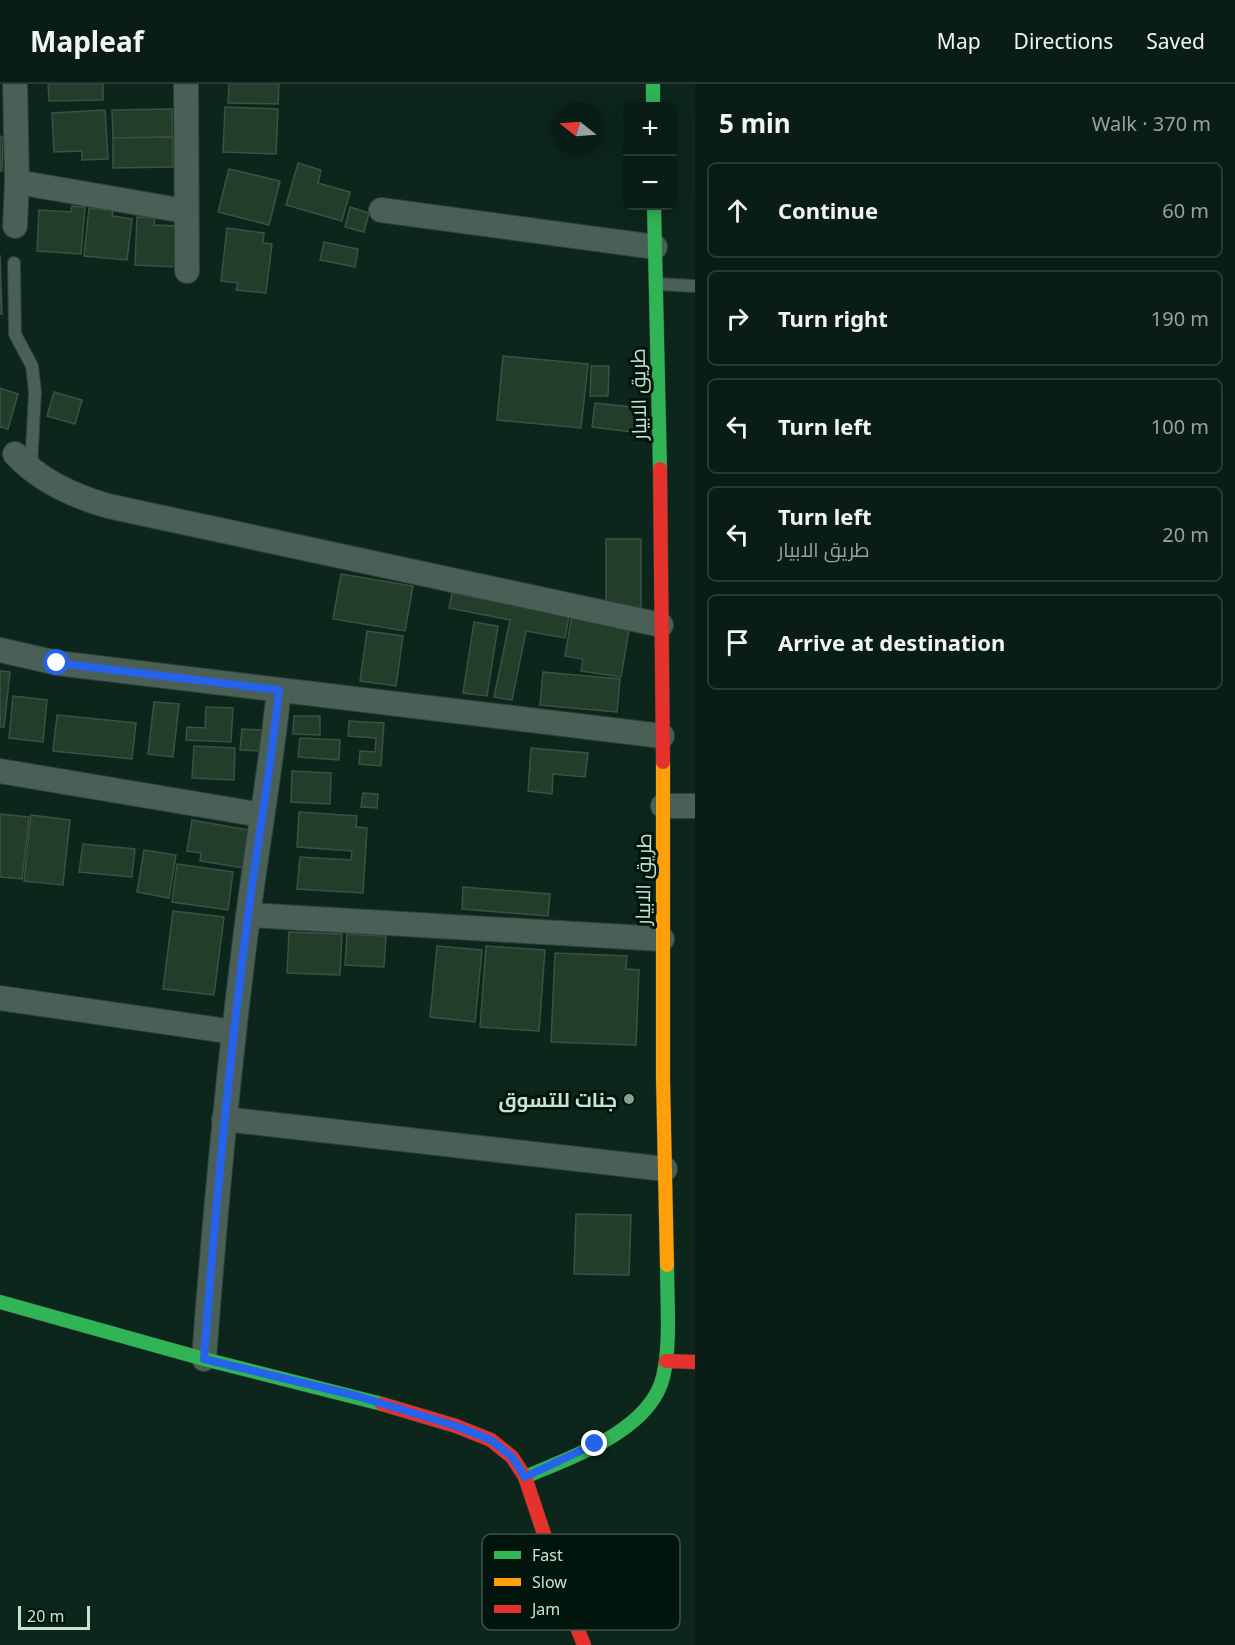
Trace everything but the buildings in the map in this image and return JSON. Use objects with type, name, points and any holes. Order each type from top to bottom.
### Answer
[{"type":"main road","points":[[653,84],[653,102]]},
{"type":"main road","name":"طريق الابيار","points":[[525,1477],[595,1444],[631,1423],[651,1402],[661,1383],[666,1361],[669,1255],[664,1168],[663,806],[654,210]]},
{"type":"main road","points":[[0,1302],[204,1359],[357,1396],[456,1426],[491,1440],[512,1457],[525,1477],[544,1534]]},
{"type":"main road","points":[[666,1361],[695,1362]]},
{"type":"main road","points":[[578,1630],[584,1645]]},
{"type":"street","points":[[15,84],[17,182],[15,226]]},
{"type":"street","points":[[186,84],[187,271]]},
{"type":"street","points":[[17,182],[185,211]]},
{"type":"street","points":[[381,210],[655,247]]},
{"type":"street","points":[[23,461],[60,488],[108,506],[661,625]]},
{"type":"street","points":[[0,650],[57,663],[662,736]]},
{"type":"street","points":[[204,1359],[224,1119],[248,915],[279,690]]},
{"type":"street","points":[[0,771],[262,815]]},
{"type":"street","points":[[663,806],[695,806]]},
{"type":"street","points":[[248,915],[662,939]]},
{"type":"street","points":[[0,998],[234,1032]]},
{"type":"street","points":[[224,1119],[664,1168]]},
{"type":"lane","points":[[14,264],[15,334],[32,366],[35,392],[23,461]]},
{"type":"lane","points":[[656,284],[695,286]]},
{"type":"traffic: fast","points":[[653,84],[653,102]]},
{"type":"traffic: fast","points":[[654,210],[660,469]]},
{"type":"traffic: fast","points":[[525,1477],[606,1440],[642,1413],[655,1396],[663,1377],[667,1351],[667,1265]]},
{"type":"traffic: fast","points":[[0,1302],[204,1359],[382,1404]]},
{"type":"traffic: slow","points":[[663,762],[663,1079],[667,1265]]},
{"type":"traffic: jam","points":[[660,469],[663,762]]},
{"type":"traffic: jam","points":[[666,1361],[695,1362]]},
{"type":"traffic: jam","points":[[382,1404],[456,1426],[491,1440],[512,1457],[525,1477],[544,1534]]},
{"type":"traffic: jam","points":[[578,1630],[584,1645]]},
{"type":"place","name":"جنات للتسوق","points":[[629,1099]]},
{"type":"route","points":[[57,663],[279,690],[272,754],[248,915],[224,1119],[204,1359],[357,1396],[456,1426],[491,1440],[512,1457],[525,1477],[595,1444]]}]
